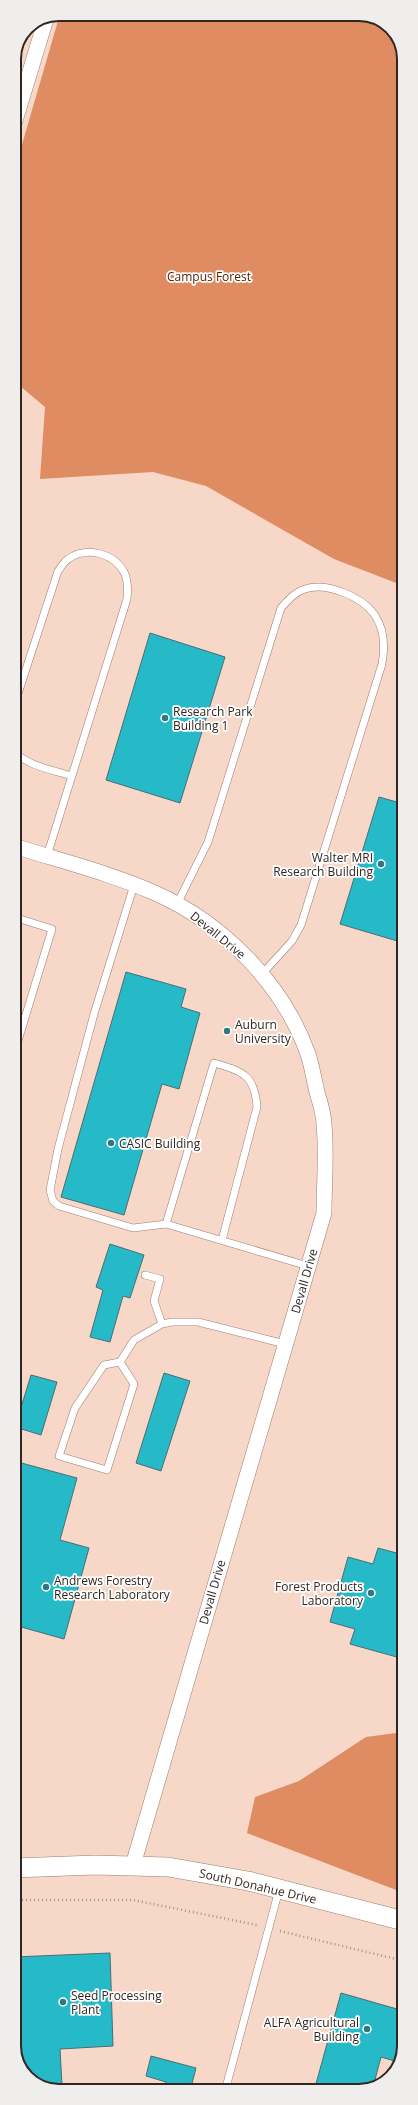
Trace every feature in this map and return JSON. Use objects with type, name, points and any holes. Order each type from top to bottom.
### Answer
[{"type":"street","points":[[21,101],[45,24]]},
{"type":"street","name":"Devall Drive","points":[[21,848],[111,876],[156,893],[207,923],[230,941],[262,974],[282,1004],[308,1055],[324,1124],[324,1213],[132,1865]]},
{"type":"street","name":"South Donahue Drive","points":[[21,1868],[64,1865],[132,1865],[168,1867],[248,1881],[397,1919]]},
{"type":"lane","points":[[21,685],[58,571],[68,559],[81,553],[95,552],[107,556],[117,564],[125,574],[128,586],[127,599],[47,856]]},
{"type":"lane","points":[[177,904],[208,842],[282,608],[296,594],[305,589],[315,587],[335,591],[357,599],[374,614],[382,632],[384,654],[382,664],[301,925],[292,941],[262,974]]},
{"type":"lane","points":[[21,758],[31,763],[72,776]]},
{"type":"lane","points":[[134,885],[94,1014],[58,1149],[50,1190],[53,1201],[59,1206],[133,1228],[166,1224],[308,1266]]},
{"type":"lane","points":[[21,919],[52,929],[21,1030]]},
{"type":"lane","points":[[166,1224],[214,1063],[236,1069],[249,1078],[256,1092],[257,1107],[222,1240]]},
{"type":"lane","points":[[145,1275],[160,1279],[154,1301],[162,1324]]},
{"type":"lane","points":[[120,1362],[134,1384],[107,1470],[59,1456],[75,1408],[104,1366],[120,1362],[134,1340],[162,1324],[198,1322],[285,1344]]},
{"type":"lane","points":[[227,2084],[279,1889]]},
{"type":"path","points":[[21,1900],[133,1900],[260,1926]]},
{"type":"path","points":[[275,1931],[397,1959]]},
{"type":"green space","name":"Campus Forest","points":[[58,21],[362,21],[376,25],[386,32],[393,42],[397,54],[397,583],[334,559],[206,486],[153,472],[40,479],[45,407],[21,387],[21,148]]},
{"type":"green space","points":[[397,1733],[397,1890],[247,1833],[255,1797],[299,1781],[366,1737]]},
{"type":"building","name":"Research Park Building 1","points":[[150,633],[225,657],[180,803],[106,780]]},
{"type":"building","name":"Walter MRI Research Building","points":[[379,797],[397,802],[397,941],[340,924]]},
{"type":"building","name":"CASIC Building","points":[[126,972],[186,989],[181,1007],[200,1013],[179,1089],[162,1084],[124,1215],[61,1197]]},
{"type":"building","points":[[110,1244],[144,1255],[130,1298],[123,1296],[110,1342],[90,1337],[103,1290],[96,1287]]},
{"type":"building","points":[[164,1373],[190,1381],[161,1471],[136,1463]]},
{"type":"building","points":[[31,1375],[57,1382],[41,1435],[21,1429],[21,1408]]},
{"type":"building","name":"Andrews Forestry Research Laboratory","points":[[21,1463],[77,1478],[60,1540],[89,1548],[64,1639],[21,1627]]},
{"type":"building","name":"Forest Products Laboratory","points":[[378,1548],[397,1553],[397,1657],[350,1644],[355,1629],[330,1622],[348,1557],[373,1564]]},
{"type":"building","name":"Seed Processing Plant","points":[[110,1953],[113,2046],[60,2049],[62,2084],[49,2083],[38,2078],[27,2067],[22,2056],[21,1957]]},
{"type":"building","name":"ALFA Agricultural Building","points":[[341,1993],[397,2009],[397,2046],[394,2061],[381,2057],[375,2080],[364,2084],[316,2084]]},
{"type":"building","points":[[151,2056],[196,2068],[192,2084],[166,2084],[166,2082],[146,2076]]},
{"type":"place","name":"Research Park Building 1","points":[[165,718]]},
{"type":"place","name":"Walter MRI Research Building","points":[[381,864]]},
{"type":"place","name":"Auburn University","points":[[227,1031]]},
{"type":"place","name":"CASIC Building","points":[[111,1143]]},
{"type":"place","name":"Andrews Forestry Research Laboratory","points":[[46,1587]]},
{"type":"place","name":"Forest Products Laboratory","points":[[371,1593]]},
{"type":"place","name":"Seed Processing Plant","points":[[63,2002]]},
{"type":"place","name":"ALFA Agricultural Building","points":[[367,2029]]}]
